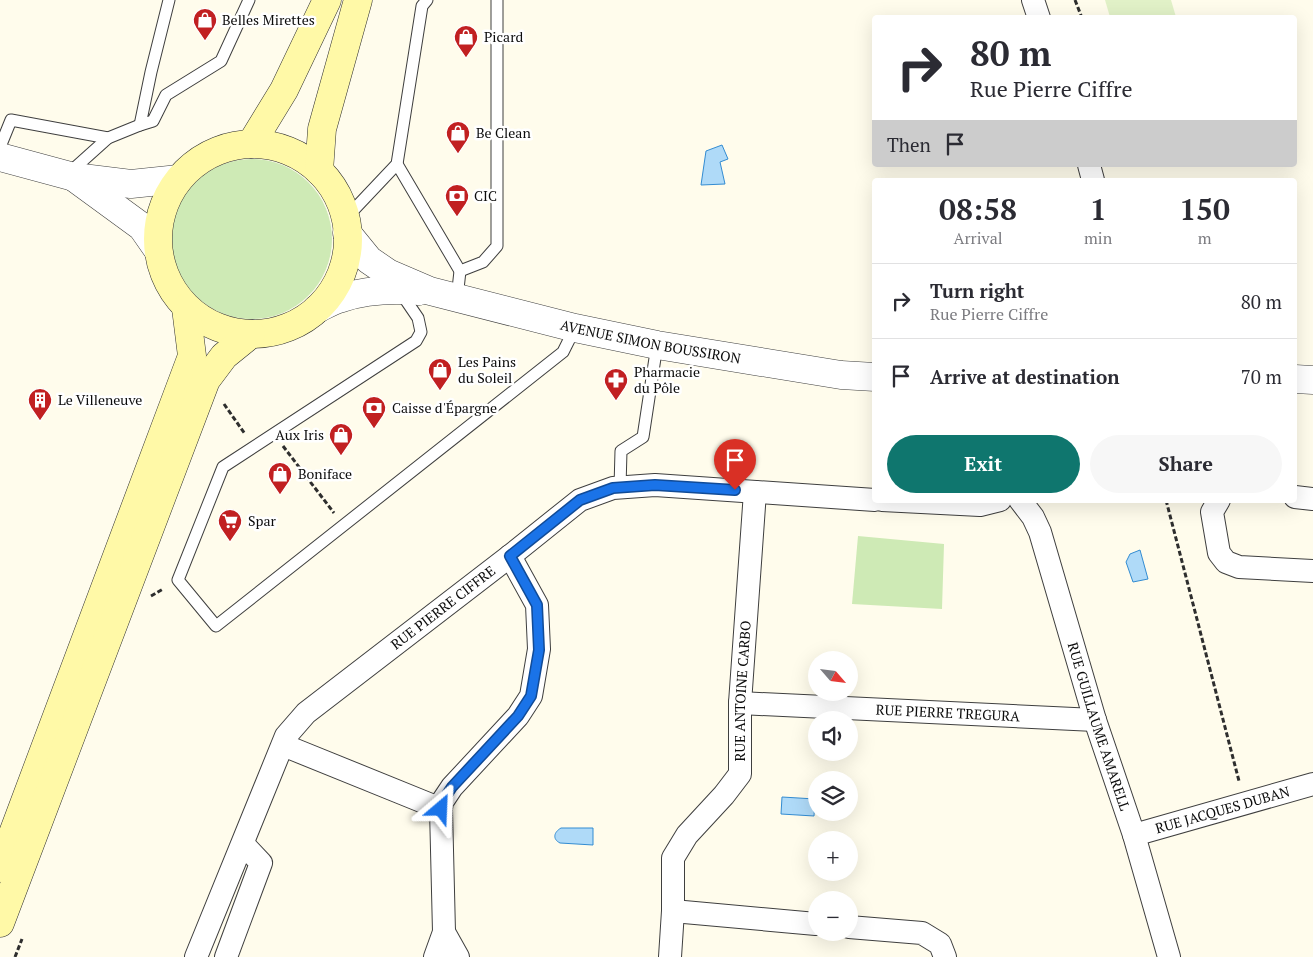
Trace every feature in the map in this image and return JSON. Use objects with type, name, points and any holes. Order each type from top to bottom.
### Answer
[{"type":"main road","points":[[251,144],[284,90],[327,0]]},
{"type":"main road","points":[[319,171],[322,129],[358,0]]},
{"type":"main road","points":[[251,144],[276,146],[300,156],[319,171],[331,185],[340,201],[346,226],[345,261],[334,287],[317,309],[297,323],[275,332],[251,334],[228,331],[205,322],[186,308],[167,281],[158,250],[158,225],[166,201],[179,179],[199,160],[224,148],[251,144]]},
{"type":"main road","points":[[0,868],[192,356],[186,308]]},
{"type":"main road","points":[[0,923],[206,380],[224,356],[251,334]]},
{"type":"street","points":[[1033,0],[1038,15]]},
{"type":"street","points":[[0,156],[63,175],[142,227],[158,250]]},
{"type":"street","points":[[0,167],[131,184],[179,179]]},
{"type":"street","points":[[346,226],[369,260],[388,273],[430,291]]},
{"type":"street","points":[[317,309],[342,298],[372,292],[399,289],[430,291]]},
{"type":"street","name":"AVENUE SIMON BOUSSIRON","points":[[430,291],[575,328],[657,345],[841,375],[872,377]]},
{"type":"street","points":[[1297,379],[1313,380]]},
{"type":"street","name":"RUE PIERRE CIFFRE","points":[[196,957],[286,736],[306,713],[580,500],[613,488],[655,485],[872,500]]},
{"type":"street","name":"RUE ANTOINE CARBO","points":[[670,957],[673,858],[687,835],[724,795],[740,774],[740,703],[754,492]]},
{"type":"street","points":[[1297,497],[1313,499]]},
{"type":"street","points":[[941,503],[980,505],[988,503]]},
{"type":"street","name":"RUE GUILLAUME AMARELL","points":[[1022,503],[1033,516],[1040,532],[1095,720],[1134,835],[1168,957]]},
{"type":"street","points":[[1217,503],[1212,512],[1219,553],[1226,562],[1239,566],[1313,571]]},
{"type":"street","points":[[435,957],[444,932],[442,802],[452,787],[518,716],[531,696],[539,650],[537,605],[510,556]]},
{"type":"street","name":"RUE PIERRE TREGURA","points":[[740,703],[1095,720]]},
{"type":"street","points":[[283,745],[441,809]]},
{"type":"street","name":"RUE JACQUES DUBAN","points":[[1134,835],[1313,784]]},
{"type":"street","points":[[226,957],[261,863],[243,844]]},
{"type":"street","points":[[672,910],[808,923]]},
{"type":"street","points":[[858,928],[922,933],[940,944],[944,957]]},
{"type":"street","points":[[444,932],[458,957]]},
{"type":"lane","points":[[140,125],[169,0]]},
{"type":"lane","points":[[63,175],[108,138],[153,121],[166,95],[222,61],[250,0]]},
{"type":"lane","points":[[346,226],[397,164],[422,6],[427,0]]},
{"type":"lane","points":[[460,271],[483,262],[497,246],[497,0]]},
{"type":"lane","points":[[0,147],[10,120],[108,138]]},
{"type":"lane","points":[[397,164],[460,271],[457,298]]},
{"type":"lane","points":[[399,289],[418,318],[421,332],[416,341],[223,467],[178,580],[216,626],[564,352],[575,328]]},
{"type":"lane","points":[[620,487],[621,451],[643,438],[657,345]]},
{"type":"path","points":[[1075,0],[1081,15]]},
{"type":"path","points":[[206,380],[254,447]]},
{"type":"path","points":[[274,434],[344,525]]},
{"type":"path","points":[[1167,503],[1245,804]]},
{"type":"green space","points":[[1105,0],[1171,0],[1175,15],[1109,15]]},
{"type":"green space","points":[[252,159],[282,165],[303,177],[314,188],[326,209],[332,239],[326,269],[314,290],[303,301],[282,313],[252,319],[222,313],[201,301],[190,290],[178,269],[172,239],[178,209],[190,188],[201,177],[222,165]]},
{"type":"green space","points":[[858,536],[944,544],[942,609],[852,604]]},
{"type":"water","points":[[722,145],[728,159],[720,162],[725,184],[701,185],[706,151]]},
{"type":"water","points":[[1140,550],[1148,579],[1133,582],[1126,562],[1130,554]]},
{"type":"water","points":[[782,797],[808,799],[808,816],[781,814]]},
{"type":"water","points":[[561,828],[593,828],[593,845],[560,843],[556,840],[555,836]]},
{"type":"place","name":"Belles Mirettes","points":[[205,41]]},
{"type":"place","name":"Picard","points":[[466,58]]},
{"type":"place","name":"Be Clean","points":[[458,154]]},
{"type":"place","name":"CIC","points":[[457,217]]},
{"type":"place","name":"Les Pains du Soleil","points":[[440,391]]},
{"type":"place","name":"Pharmacie du Pôle","points":[[616,401]]},
{"type":"place","name":"Le Villeneuve","points":[[40,421]]},
{"type":"place","name":"Caisse d'Épargne","points":[[374,429]]},
{"type":"place","name":"Aux Iris","points":[[341,456]]},
{"type":"place","name":"Boniface","points":[[280,495]]},
{"type":"place","name":"Spar","points":[[230,542]]},
{"type":"route","points":[[441,809],[442,802],[452,787],[518,716],[531,696],[539,650],[537,605],[510,556],[580,500],[613,488],[655,485],[735,490]]}]
